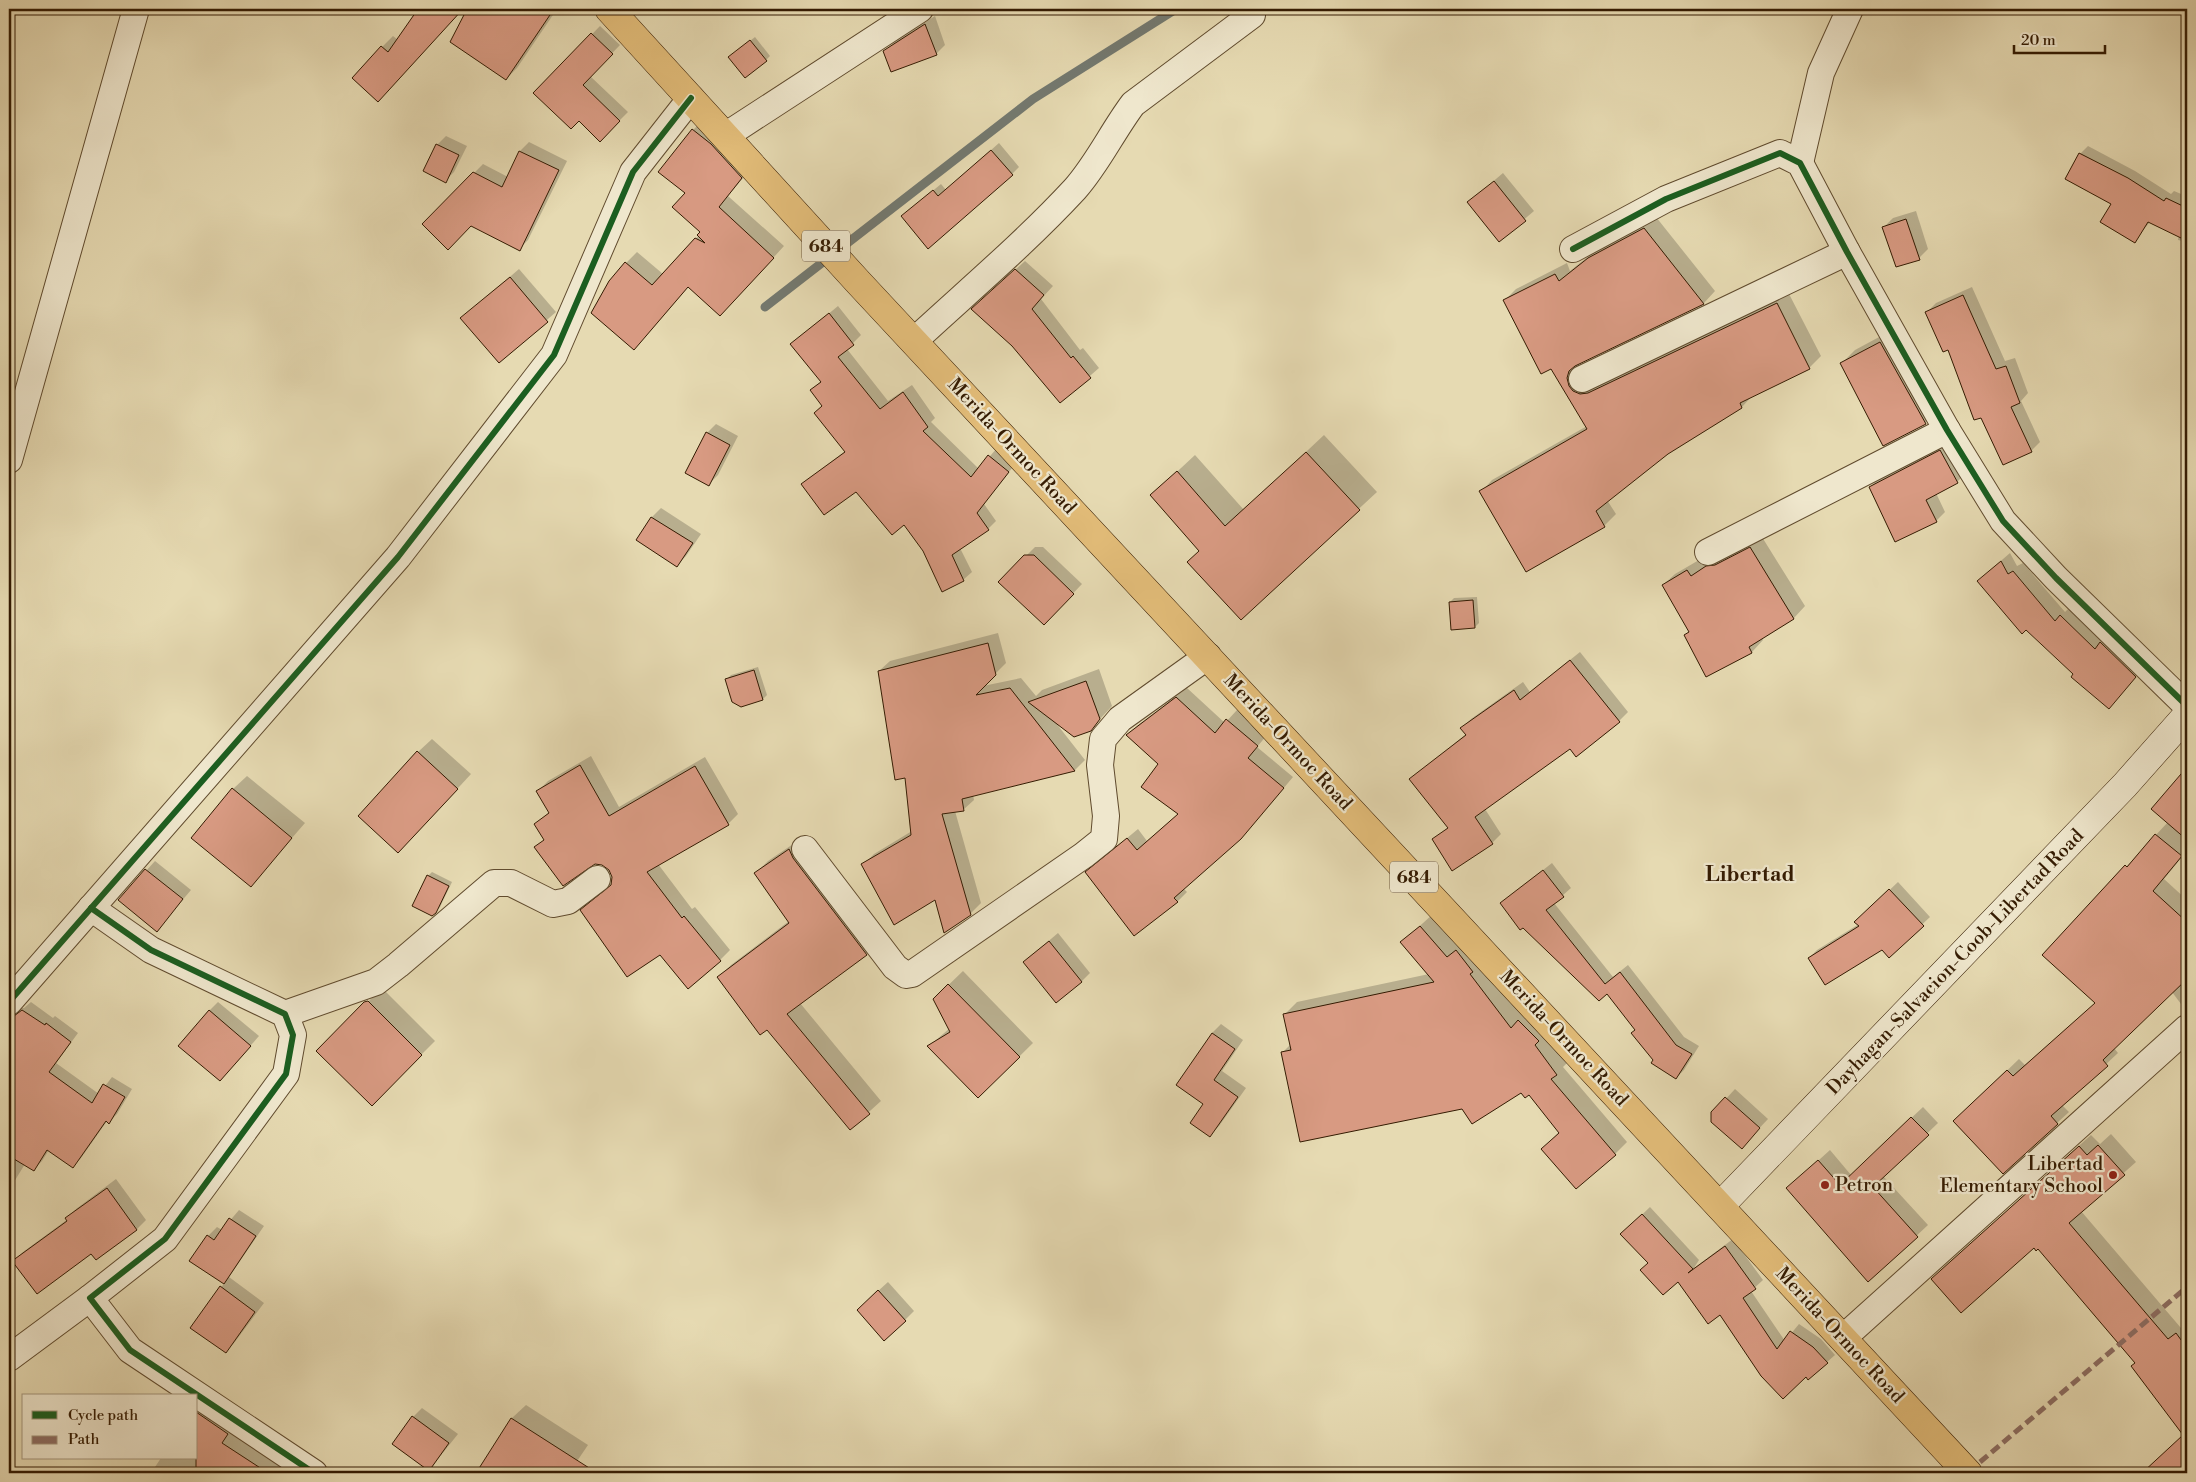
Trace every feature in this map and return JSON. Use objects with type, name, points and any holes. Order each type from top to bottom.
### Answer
[{"type":"highway","name":"Merida-Ormoc Road","points":[[609,9],[859,283],[1968,1473]]},
{"type":"main road","name":"Dayhagan-Salvacion-Coob-Libertad Road","points":[[1720,1206],[2125,785],[2187,715]]},
{"type":"street","points":[[9,460],[136,9]]},
{"type":"street","points":[[725,136],[920,9]]},
{"type":"street","points":[[1800,163],[1821,73],[1850,9]]},
{"type":"street","points":[[914,341],[1075,188],[1100,158],[1133,104],[1252,15]]},
{"type":"street","points":[[9,1002],[398,557],[554,355],[633,172],[691,98]]},
{"type":"street","points":[[1573,249],[1666,199],[1780,153],[1800,163],[1847,252],[1947,430],[2003,521],[2056,578],[2187,706]]},
{"type":"street","points":[[1582,379],[1847,252]]},
{"type":"street","points":[[1708,552],[1947,430]]},
{"type":"street","points":[[805,849],[895,967],[906,974],[912,974],[1084,855],[1104,839],[1106,816],[1100,765],[1103,739],[1120,719],[1208,656]]},
{"type":"street","points":[[285,1014],[376,982],[494,884],[511,883],[553,904],[568,901],[597,879]]},
{"type":"street","points":[[9,1358],[90,1298],[164,1239],[286,1074],[293,1035],[285,1014],[151,950],[91,908]]},
{"type":"street","points":[[1843,1338],[2187,1028]]},
{"type":"street","points":[[90,1298],[130,1350],[196,1394]]},
{"type":"street","points":[[198,1395],[314,1473]]},
{"type":"building","points":[[418,9],[463,9],[378,102],[352,78],[381,46],[388,52]]},
{"type":"building","points":[[467,9],[554,9],[506,80],[450,42]]},
{"type":"building","points":[[925,24],[937,55],[891,72],[883,51]]},
{"type":"building","points":[[591,33],[613,54],[583,85],[620,121],[600,142],[579,121],[571,129],[533,93]]},
{"type":"building","points":[[750,40],[767,61],[745,78],[728,57]]},
{"type":"building","points":[[692,129],[711,144],[742,178],[719,207],[774,258],[720,316],[688,287],[634,350],[591,313],[609,281],[625,262],[652,285],[695,238],[705,243],[697,235],[700,232],[672,207],[685,193],[658,172]]},
{"type":"building","points":[[436,144],[459,155],[446,183],[423,171]]},
{"type":"building","points":[[991,150],[1013,175],[928,249],[901,216],[933,190],[938,196]]},
{"type":"building","points":[[519,151],[559,170],[520,251],[471,226],[448,250],[422,224],[473,172],[502,187]]},
{"type":"building","points":[[2079,153],[2128,178],[2164,201],[2166,198],[2187,208],[2187,225],[2181,238],[2148,222],[2135,243],[2100,222],[2111,204],[2065,179]]},
{"type":"building","points":[[1494,181],[1526,221],[1499,242],[1467,202]]},
{"type":"building","points":[[1906,219],[1920,260],[1896,267],[1882,227]]},
{"type":"building","points":[[1644,228],[1704,304],[1575,366],[1569,371],[1567,378],[1569,386],[1573,391],[1580,394],[1588,393],[1777,303],[1810,369],[1740,403],[1742,408],[1668,454],[1596,511],[1605,527],[1526,572],[1479,491],[1587,429],[1551,369],[1541,374],[1503,300],[1555,274],[1559,281],[1588,258]]},
{"type":"building","points":[[1015,269],[1044,295],[1032,309],[1071,358],[1073,356],[1091,378],[1060,403],[1012,346],[971,309]]},
{"type":"building","points":[[510,277],[548,322],[499,363],[460,318]]},
{"type":"building","points":[[1963,295],[1996,369],[2006,366],[2020,403],[2011,407],[2032,452],[2003,465],[1981,418],[1974,420],[1948,350],[1943,352],[1925,312]]},
{"type":"building","points":[[829,313],[854,345],[838,357],[880,409],[903,392],[928,427],[923,431],[971,477],[988,455],[1009,472],[977,513],[989,530],[952,555],[964,581],[942,592],[923,551],[904,525],[892,535],[856,492],[824,515],[801,484],[845,452],[814,413],[822,406],[810,390],[821,382],[790,344]]},
{"type":"building","points":[[1880,342],[1926,424],[1883,446],[1840,363]]},
{"type":"building","points":[[706,432],[730,445],[709,486],[685,473]]},
{"type":"building","points":[[1940,450],[1958,483],[1926,500],[1937,522],[1895,542],[1869,487]]},
{"type":"building","points":[[1306,452],[1360,510],[1241,620],[1187,562],[1199,551],[1150,495],[1177,471],[1225,526]]},
{"type":"building","points":[[651,517],[693,543],[677,567],[636,540]]},
{"type":"building","points":[[1750,547],[1794,619],[1749,647],[1752,653],[1706,677],[1684,635],[1689,632],[1662,585],[1687,570],[1691,576],[1706,566],[1715,565]]},
{"type":"building","points":[[1024,555],[1034,555],[1074,594],[1044,625],[998,582]]},
{"type":"building","points":[[2001,561],[2008,574],[2013,571],[2055,621],[2060,615],[2095,649],[2100,642],[2136,677],[2109,709],[2071,677],[2073,674],[2026,630],[2022,634],[1977,581]]},
{"type":"building","points":[[1473,600],[1475,628],[1451,630],[1449,602]]},
{"type":"building","points":[[988,643],[996,675],[976,695],[1010,688],[1075,771],[962,799],[964,811],[942,814],[971,915],[944,933],[935,900],[894,925],[861,864],[911,835],[905,778],[895,780],[878,671]]},
{"type":"building","points":[[1570,660],[1620,722],[1576,757],[1570,749],[1475,817],[1493,844],[1452,871],[1432,839],[1448,828],[1409,779],[1466,735],[1460,728],[1514,690],[1520,700]]},
{"type":"building","points":[[754,670],[763,700],[741,707],[732,702],[725,679]]},
{"type":"building","points":[[1086,681],[1100,719],[1091,731],[1074,737],[1028,702]]},
{"type":"building","points":[[1176,697],[1215,733],[1226,719],[1258,746],[1248,758],[1284,788],[1241,839],[1174,898],[1178,902],[1134,936],[1085,872],[1127,838],[1137,850],[1178,814],[1141,787],[1158,764],[1126,735]]},
{"type":"building","points":[[417,751],[458,789],[398,853],[358,816]]},
{"type":"building","points":[[580,765],[609,816],[695,766],[729,825],[647,872],[682,918],[684,916],[721,961],[688,989],[660,955],[627,977],[580,910],[611,885],[612,877],[609,870],[602,865],[595,864],[563,886],[534,847],[544,840],[534,824],[549,813],[536,791]]},
{"type":"building","points":[[2187,767],[2187,840],[2151,809]]},
{"type":"building","points":[[232,788],[292,838],[251,887],[191,838]]},
{"type":"building","points":[[2155,834],[2182,856],[2153,891],[2187,922],[2187,979],[2103,1060],[2108,1066],[2051,1116],[2058,1124],[2003,1174],[1953,1121],[2007,1070],[2013,1076],[2095,1003],[2042,955],[2125,865],[2127,867]]},
{"type":"building","points":[[789,849],[793,858],[867,955],[787,1014],[870,1114],[850,1130],[767,1030],[760,1035],[717,977],[789,923],[754,873]]},
{"type":"building","points":[[145,869],[183,899],[157,932],[118,900]]},
{"type":"building","points":[[1543,870],[1564,897],[1546,910],[1605,984],[1620,972],[1676,1045],[1692,1054],[1676,1079],[1651,1063],[1653,1060],[1631,1033],[1635,1030],[1607,994],[1599,1001],[1523,928],[1520,930],[1500,903]]},
{"type":"building","points":[[427,875],[449,886],[436,913],[432,916],[412,906]]},
{"type":"building","points":[[1889,889],[1924,926],[1889,958],[1882,950],[1825,985],[1808,958],[1859,926],[1854,922]]},
{"type":"building","points":[[1420,926],[1447,957],[1456,950],[1473,972],[1470,974],[1511,1028],[1518,1020],[1539,1041],[1535,1045],[1557,1075],[1551,1079],[1616,1155],[1576,1189],[1541,1149],[1559,1133],[1529,1095],[1525,1098],[1521,1093],[1472,1124],[1462,1109],[1300,1142],[1281,1052],[1291,1050],[1283,1014],[1434,982],[1400,942]]},
{"type":"building","points":[[1049,941],[1082,982],[1056,1003],[1023,962]]},
{"type":"building","points":[[948,984],[1020,1057],[978,1098],[927,1046],[950,1032],[933,999]]},
{"type":"building","points":[[368,1001],[422,1055],[372,1106],[316,1051],[364,1002]]},
{"type":"building","points":[[22,1010],[45,1025],[46,1023],[71,1042],[49,1072],[92,1103],[103,1084],[125,1097],[109,1124],[106,1121],[73,1168],[47,1150],[34,1171],[9,1156],[9,1017]]},
{"type":"building","points":[[209,1010],[251,1046],[220,1081],[178,1046]]},
{"type":"building","points":[[1212,1033],[1235,1049],[1214,1080],[1238,1097],[1210,1137],[1190,1123],[1203,1104],[1176,1085]]},
{"type":"building","points":[[1725,1097],[1760,1128],[1742,1149],[1711,1122],[1711,1112]]},
{"type":"building","points":[[1911,1117],[1929,1135],[1873,1187],[1918,1237],[1868,1282],[1786,1188],[1818,1160],[1840,1185]]},
{"type":"building","points":[[2098,1145],[2125,1175],[2069,1223],[2168,1339],[2176,1333],[2187,1348],[2187,1473],[2142,1473],[2183,1435],[2131,1366],[2135,1363],[2038,1249],[2036,1251],[2034,1248],[1961,1313],[1931,1279],[2079,1146],[2087,1155]]},
{"type":"building","points":[[107,1188],[137,1230],[96,1260],[91,1254],[37,1294],[12,1261],[67,1221],[65,1218]]},
{"type":"building","points":[[1642,1214],[1693,1269],[1688,1273],[1725,1246],[1756,1289],[1743,1298],[1777,1349],[1790,1331],[1813,1347],[1828,1363],[1808,1380],[1806,1377],[1783,1399],[1761,1376],[1720,1315],[1708,1324],[1678,1282],[1663,1295],[1640,1270],[1648,1263],[1620,1234]]},
{"type":"building","points":[[229,1218],[256,1236],[224,1284],[189,1261],[207,1235],[214,1240]]},
{"type":"building","points":[[220,1286],[255,1312],[226,1353],[190,1328]]},
{"type":"building","points":[[878,1290],[906,1321],[884,1341],[857,1310]]},
{"type":"building","points":[[198,1413],[228,1434],[222,1443],[268,1473],[196,1473],[196,1460],[198,1460]]},
{"type":"building","points":[[412,1416],[449,1443],[429,1471],[392,1444]]},
{"type":"building","points":[[511,1418],[597,1473],[476,1473]]},
{"type":"waterway","points":[[765,307],[1033,99],[1176,9]]},
{"type":"marked path","points":[[1980,1462],[2187,1287]]},
{"type":"cycle path","points":[[9,1002],[398,557],[554,355],[633,172],[691,98]]},
{"type":"cycle path","points":[[1573,249],[1666,199],[1780,153],[1800,163],[1847,252],[1947,430],[2003,521],[2056,578],[2187,706]]},
{"type":"cycle path","points":[[91,908],[151,950],[285,1014],[293,1035],[286,1074],[165,1239],[90,1298],[130,1350],[196,1394]]},
{"type":"cycle path","points":[[198,1395],[314,1473]]},
{"type":"place","name":"Libertad Elementary School","points":[[2113,1175]]},
{"type":"place","name":"Petron","points":[[1825,1185]]},
{"type":"district","name":"Libertad","points":[[1750,875]]}]
